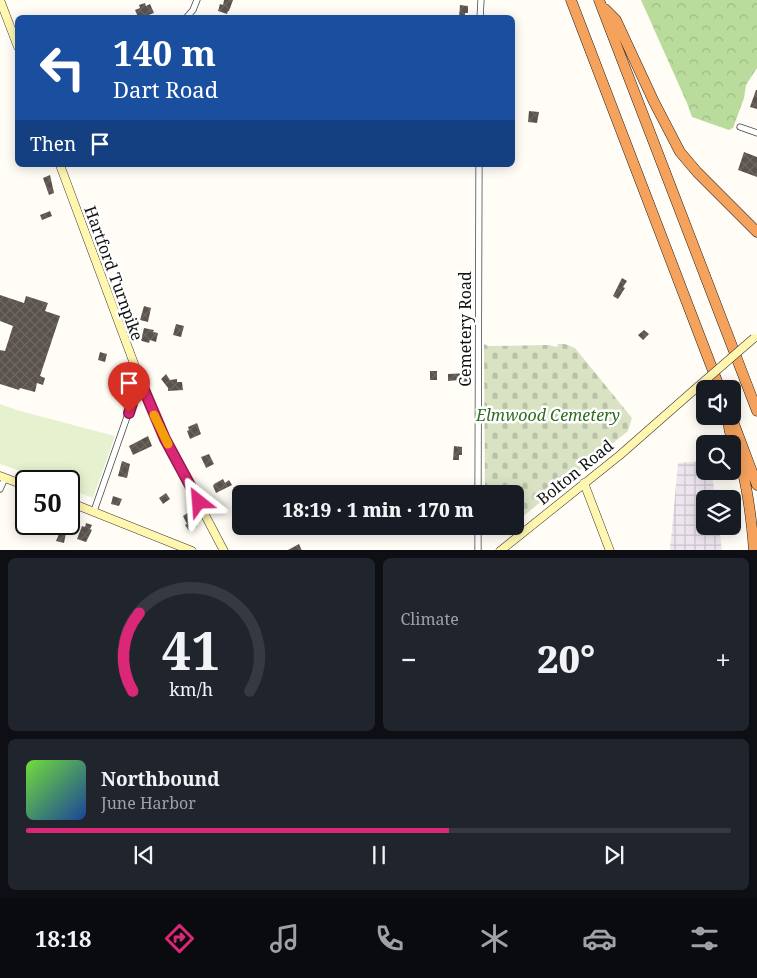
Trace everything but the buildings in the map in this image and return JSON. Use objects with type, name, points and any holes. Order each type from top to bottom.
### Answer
[{"type":"highway","points":[[570,0],[717,380]]},
{"type":"highway","points":[[599,2],[616,20],[645,85],[680,152],[697,172],[757,232]]},
{"type":"highway","points":[[599,2],[757,411]]},
{"type":"highway","points":[[730,425],[730,433],[744,476],[754,550]]},
{"type":"highway","points":[[733,425],[757,484]]},
{"type":"main road","points":[[0,0],[15,39]]},
{"type":"main road","name":"Hartford Turnpike","points":[[61,167],[142,385],[165,439],[224,550]]},
{"type":"main road","name":"Bolton Road","points":[[500,550],[584,483],[756,337]]},
{"type":"main road","points":[[2,477],[15,482]]},
{"type":"main road","points":[[584,483],[610,550]]},
{"type":"main road","points":[[80,506],[192,550]]},
{"type":"street","points":[[189,15],[197,0]]},
{"type":"street","points":[[480,15],[481,0]]},
{"type":"street","points":[[740,127],[757,133]]},
{"type":"street","name":"Cemetery Road","points":[[478,485],[479,167]]},
{"type":"street","points":[[94,511],[134,397],[142,385]]},
{"type":"street","points":[[0,490],[2,477]]},
{"type":"street","points":[[478,535],[478,550]]},
{"type":"shaded area","points":[[696,462],[696,480],[713,480],[714,490],[696,490],[696,535],[720,535],[722,550],[670,550],[678,463]]},
{"type":"green space","points":[[641,0],[757,0],[757,68],[746,85],[744,98],[733,128],[729,130],[692,117]]},
{"type":"green space","name":"Elmwood Cemetery","points":[[484,344],[488,346],[549,345],[557,347],[558,344],[565,344],[575,348],[632,418],[628,431],[524,516],[524,485],[485,485]]},
{"type":"green space","points":[[0,404],[115,436],[93,498],[80,493],[80,470],[17,470],[0,464]]},
{"type":"slow traffic","points":[[154,415],[168,444]]},
{"type":"route","points":[[129,413],[134,397],[142,385],[165,439],[199,502]]}]
